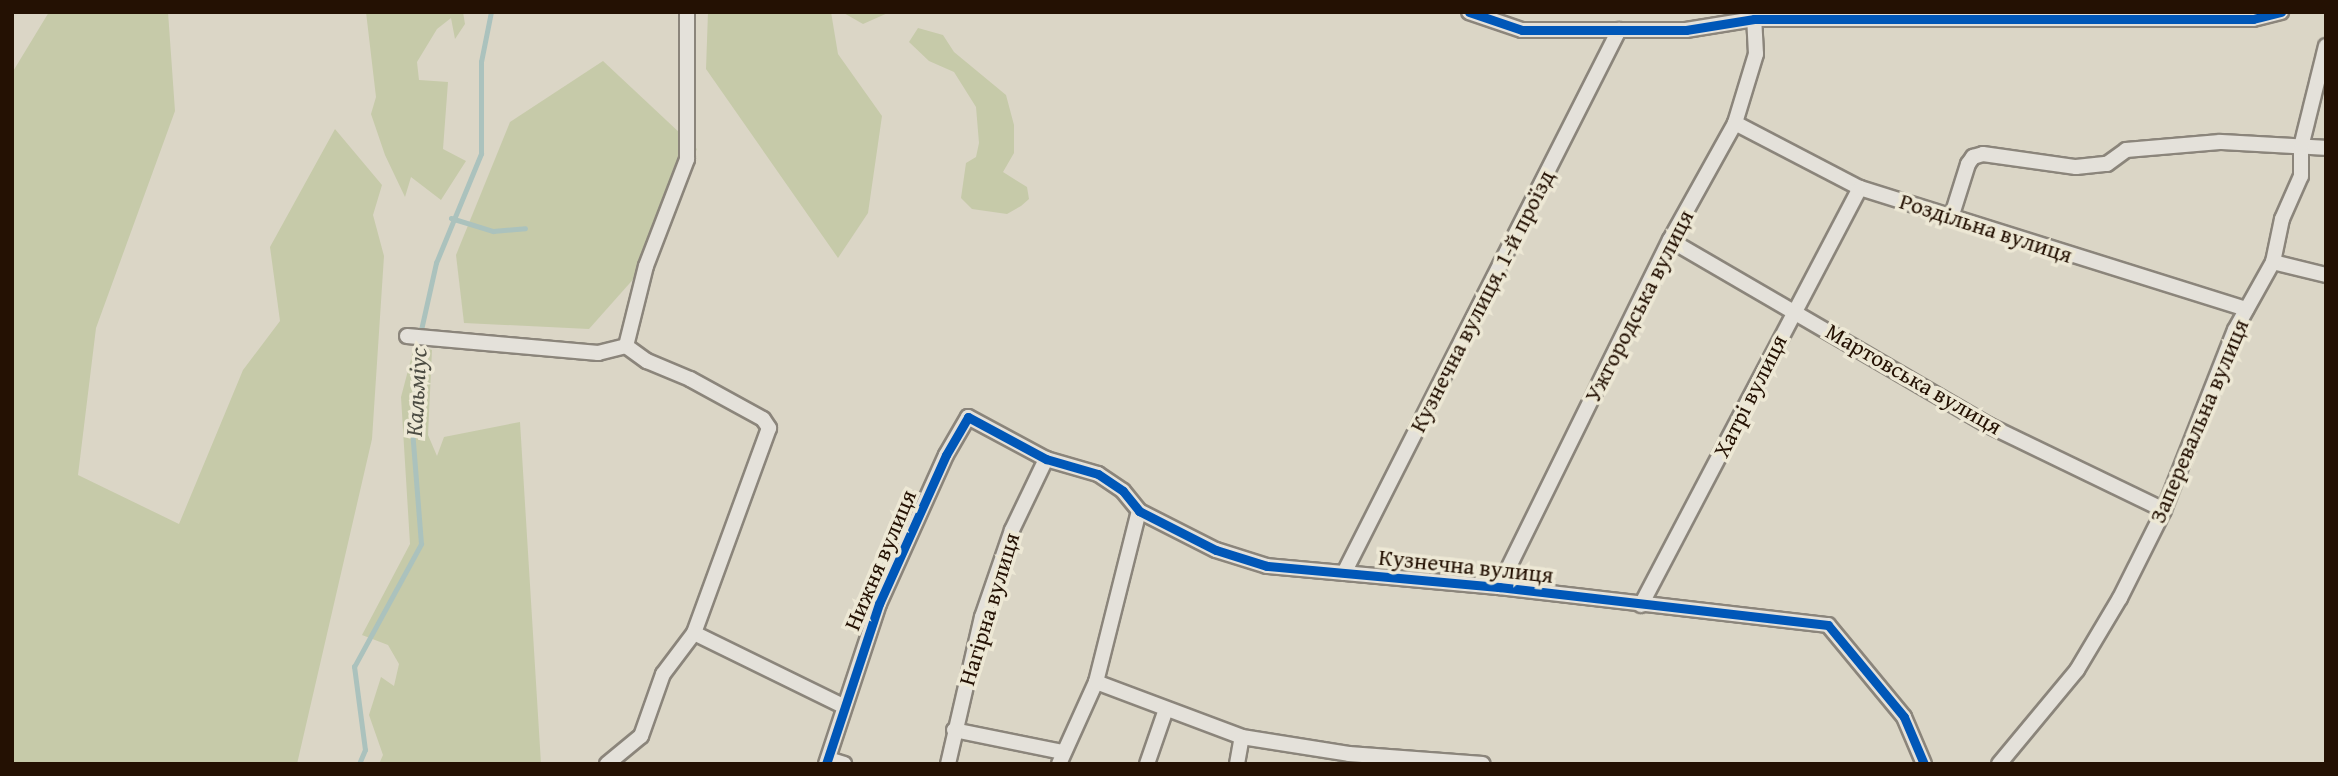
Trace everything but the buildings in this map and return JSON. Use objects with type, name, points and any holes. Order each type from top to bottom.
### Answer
[{"type":"street","points":[[626,346],[646,266],[687,159],[687,12]]},
{"type":"street","points":[[1469,12],[1522,30],[1686,30],[1754,19],[2253,19],[2281,12]]},
{"type":"street","name":"Ужгородська вулиця","points":[[1499,587],[1670,240],[1735,123],[1756,54],[1754,19]]},
{"type":"street","name":"Кузнечна вулиця, 1-й проїзд","points":[[1345,573],[1619,30]]},
{"type":"street","name":"Заперевальна вулиця","points":[[1999,764],[2077,670],[2120,598],[2164,510],[2247,309],[2273,262],[2282,219],[2301,176],[2301,146],[2326,46]]},
{"type":"street","name":"Роздільна вулиця","points":[[1735,123],[1860,188],[2247,309]]},
{"type":"street","points":[[1951,218],[1968,164],[1973,157],[1983,154],[2076,167],[2107,164],[2126,150],[2220,142],[2326,148]]},
{"type":"street","name":"Хатрі вулиця","points":[[1641,605],[1860,188]]},
{"type":"street","name":"Мартовська вулиця","points":[[1670,240],[1795,310],[1988,425],[2164,510]]},
{"type":"street","points":[[2273,262],[2326,275]]},
{"type":"street","points":[[407,336],[598,353],[626,346],[647,361],[690,379],[763,419],[769,428],[694,633],[663,674],[641,736],[607,764]]},
{"type":"street","name":"Кузнечна вулиця","points":[[968,417],[1046,459],[1098,474],[1123,491],[1139,511],[1216,550],[1267,566],[1499,587],[1828,625],[1904,717],[1924,764]]},
{"type":"street","name":"Нижня вулиця","points":[[827,761],[843,706],[879,604],[946,455],[968,417]]},
{"type":"street","name":"Нагірна вулиця","points":[[948,764],[982,617],[1012,530],[1046,459]]},
{"type":"street","points":[[954,730],[1060,758],[1096,682],[1139,511]]},
{"type":"street","points":[[694,633],[843,706]]},
{"type":"street","points":[[1096,682],[1242,737],[1349,754],[1483,764]]},
{"type":"street","points":[[1147,764],[1166,709]]},
{"type":"street","points":[[1237,764],[1242,737]]},
{"type":"street","points":[[827,761],[844,764]]},
{"type":"green space","points":[[49,12],[168,12],[175,111],[96,328],[78,475],[179,524],[243,370],[280,321],[270,247],[335,129],[382,185],[373,215],[384,256],[372,439],[297,764],[12,764],[12,73]]},
{"type":"green space","points":[[366,12],[463,12],[465,24],[455,39],[451,18],[437,29],[417,62],[419,80],[448,82],[443,149],[466,161],[441,200],[411,177],[405,197],[385,155],[371,114],[376,97]]},
{"type":"green space","points":[[708,12],[831,12],[838,54],[882,116],[868,213],[838,258],[706,69]]},
{"type":"green space","points":[[842,12],[890,12],[863,24]]},
{"type":"green space","points":[[918,28],[943,35],[954,52],[1006,95],[1014,125],[1014,153],[1003,172],[1027,187],[1029,199],[1007,214],[972,209],[961,198],[966,163],[976,157],[979,143],[976,107],[954,72],[929,61],[909,42]]},
{"type":"green space","points":[[603,61],[697,149],[637,275],[589,329],[464,323],[456,255],[510,122]]},
{"type":"green space","points":[[415,344],[432,350],[428,435],[437,456],[444,437],[520,422],[541,764],[379,764],[383,755],[369,715],[381,677],[394,686],[399,664],[388,645],[362,635],[410,544],[401,397]]},
{"type":"waterway","name":"Кальміус","points":[[359,764],[365,750],[354,667],[421,544],[412,430],[419,339],[436,263],[481,154],[481,62],[491,12]]},
{"type":"waterway","points":[[451,218],[493,231],[525,228]]},
{"type":"cycle path","points":[[1469,12],[1522,30],[1686,30],[1754,19],[2253,19],[2281,12]]},
{"type":"cycle path","points":[[826,764],[879,604],[946,455],[968,417],[1046,459],[1098,474],[1123,491],[1139,511],[1216,550],[1267,566],[1499,587],[1828,625],[1904,717],[1924,764]]}]
